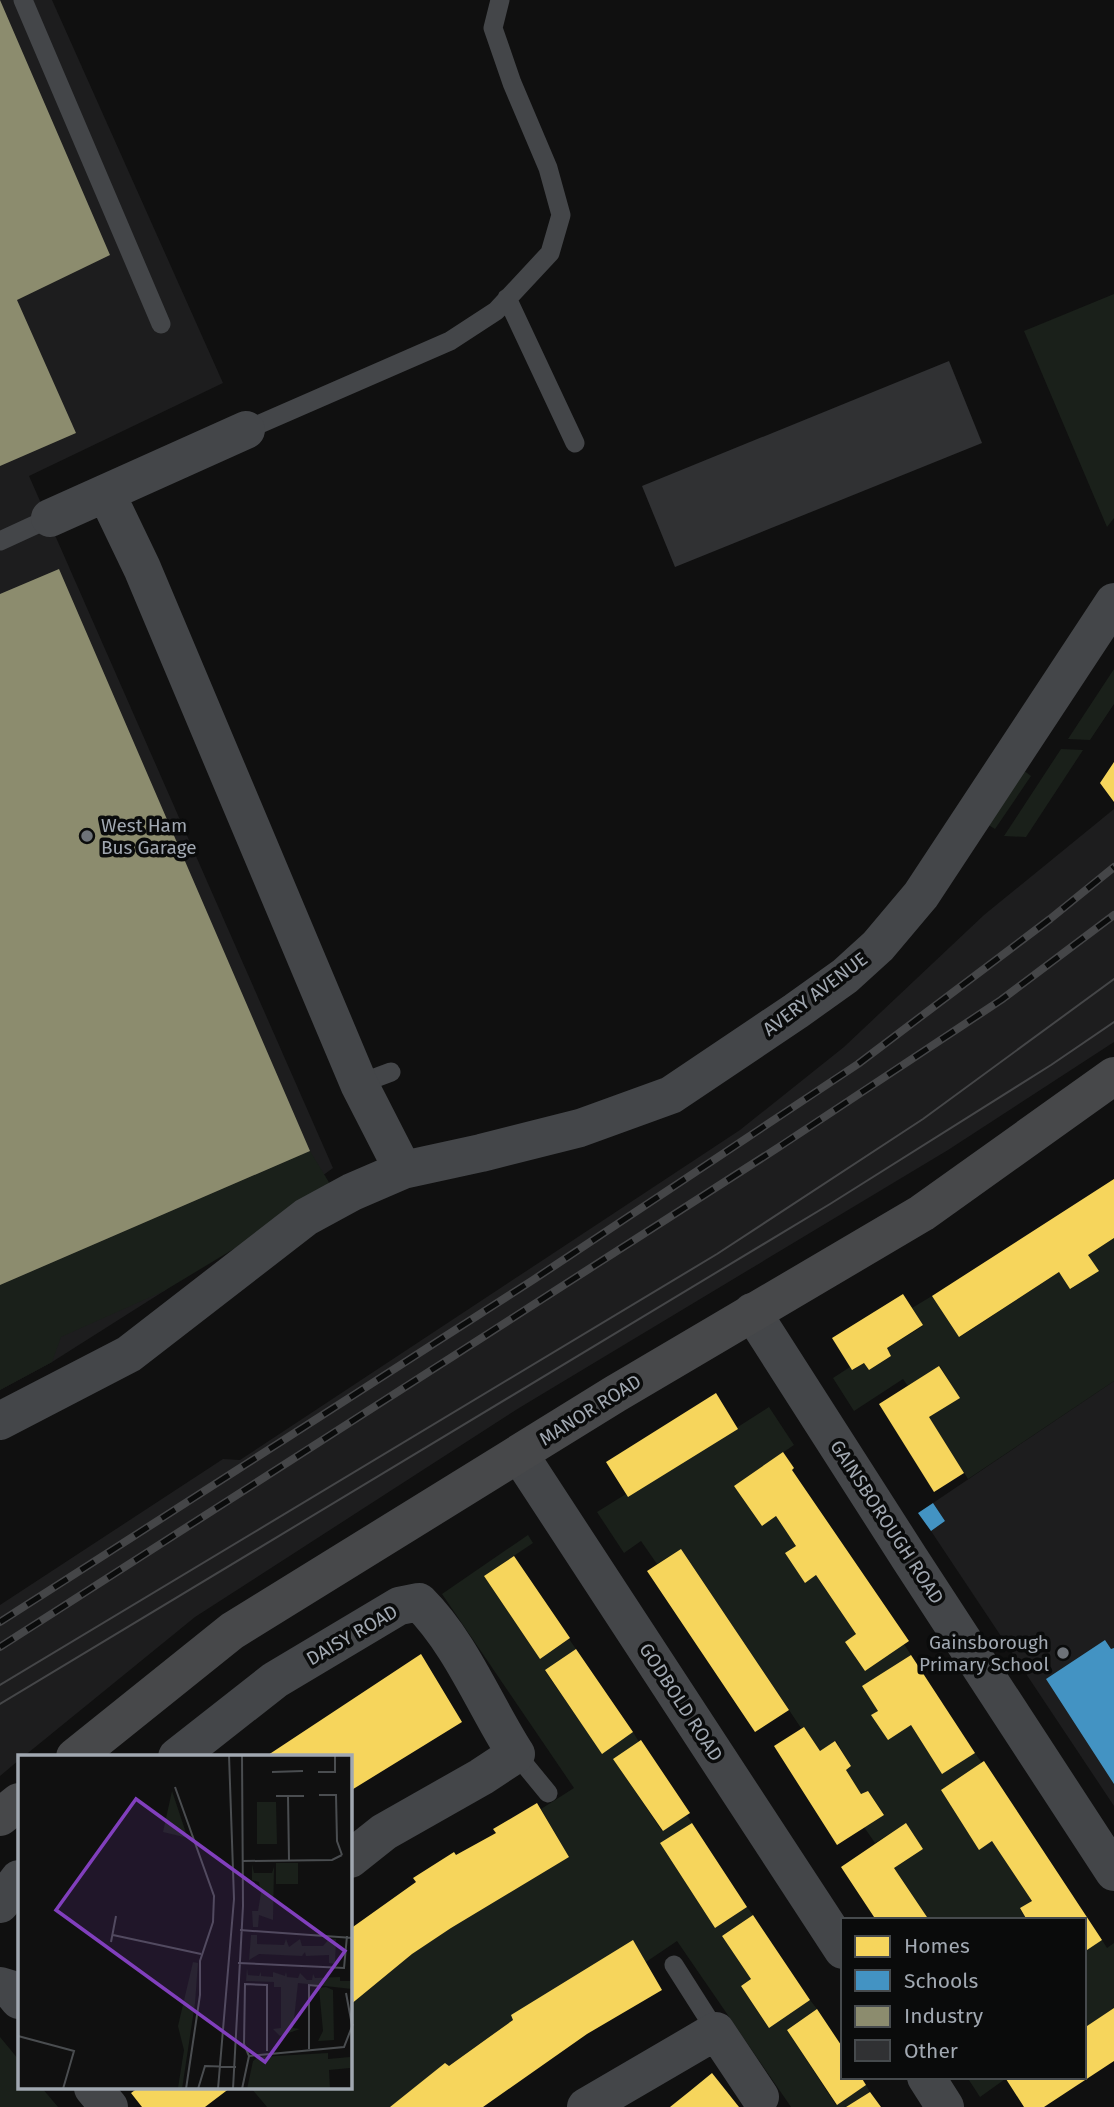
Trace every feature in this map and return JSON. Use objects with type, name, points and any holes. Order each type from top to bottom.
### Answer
[{"type":"main road","name":"MANOR ROAD","points":[[77,1755],[232,1631],[752,1312],[922,1213],[1114,1076]]},
{"type":"main road","points":[[0,1817],[18,1803]]},
{"type":"street","points":[[50,518],[246,430]]},
{"type":"street","points":[[106,493],[375,1078],[403,1170]]},
{"type":"street","name":"AVERY AVENUE","points":[[0,1421],[129,1354],[306,1217],[352,1192],[403,1170],[580,1128],[671,1095],[845,976],[878,946],[921,895],[1114,602]]},
{"type":"street","name":"GAINSBOROUGH ROAD","points":[[752,1312],[1114,1872]]},
{"type":"street","name":"GODBOLD ROAD","points":[[519,1454],[841,1947]]},
{"type":"street","name":"DAISY ROAD","points":[[180,1755],[275,1680],[399,1606],[419,1602],[432,1615],[460,1657],[516,1754]]},
{"type":"street","points":[[352,1857],[384,1832],[516,1754]]},
{"type":"street","points":[[0,1904],[18,1880]]},
{"type":"street","points":[[0,1986],[10,1989],[18,1999]]},
{"type":"street","points":[[586,2107],[716,2031],[760,2097]]},
{"type":"street","points":[[927,2079],[945,2107]]},
{"type":"street","points":[[95,2090],[109,2107]]},
{"type":"lane","points":[[23,0],[161,324]]},
{"type":"lane","points":[[246,430],[450,341],[496,311],[550,253],[561,215],[548,168],[512,83],[493,28],[500,0]]},
{"type":"lane","points":[[508,298],[575,443]]},
{"type":"lane","points":[[0,541],[50,518]]},
{"type":"lane","points":[[516,1754],[548,1793]]},
{"type":"lane","points":[[674,1965],[716,2031]]},
{"type":"shaded area","name":"West Ham Bus Garage","points":[[0,0],[52,0],[223,383],[29,476],[333,1168],[164,1291],[52,1362],[0,1390]]},
{"type":"shaded area","points":[[1114,294],[1114,518],[1107,527],[1024,331]]},
{"type":"shaded area","points":[[1114,669],[1114,704],[1090,740],[1068,739]]},
{"type":"shaded area","points":[[1061,749],[1083,750],[1026,837],[1004,836]]},
{"type":"shaded area","points":[[1023,770],[1031,776],[995,829],[987,824]]},
{"type":"shaded area","points":[[1114,809],[1114,1042],[948,1150],[519,1408],[195,1617],[25,1755],[18,1755],[18,1761],[0,1776],[0,1605],[223,1459],[240,1460],[740,1130],[844,1047],[984,915]]},
{"type":"shaded area","points":[[310,1151],[333,1189],[164,1291],[61,1337],[52,1362],[0,1390],[0,1285]]},
{"type":"shaded area","points":[[1114,1238],[1114,1381],[968,1479],[929,1417],[959,1398],[940,1366],[908,1386],[903,1379],[854,1411],[833,1378],[850,1367],[853,1370],[864,1363],[869,1370],[891,1356],[887,1348],[923,1326],[912,1308],[932,1296],[960,1337],[1059,1272],[1071,1289],[1098,1271],[1088,1255]]},
{"type":"shaded area","name":"Gainsborough Primary School","points":[[1114,1381],[1114,1806],[931,1531],[945,1521],[933,1503]]},
{"type":"shaded area","points":[[769,1407],[794,1445],[734,1486],[762,1526],[776,1516],[796,1546],[785,1553],[805,1582],[816,1575],[856,1634],[845,1642],[865,1671],[904,1644],[911,1655],[863,1686],[878,1711],[872,1715],[911,1725],[942,1773],[975,1753],[982,1763],[941,1790],[979,1849],[992,1841],[1032,1901],[1020,1909],[1026,1918],[928,1918],[894,1868],[923,1849],[906,1824],[875,1843],[864,1827],[884,1814],[868,1791],[861,1794],[846,1770],[851,1766],[836,1741],[820,1751],[804,1727],[801,1728],[681,1549],[657,1564],[641,1541],[624,1553],[597,1512],[626,1494],[628,1497]]},
{"type":"shaded area","points":[[528,1535],[533,1543],[484,1576],[540,1659],[569,1639],[576,1649],[545,1671],[602,1753],[633,1732],[639,1742],[614,1760],[662,1831],[687,1815],[692,1823],[660,1843],[715,1928],[747,1907],[753,1915],[722,1936],[751,1979],[741,1986],[768,2027],[810,2000],[817,2009],[787,2030],[836,2105],[866,2085],[870,2092],[846,2107],[791,2107],[677,1941],[646,1962],[633,1941],[512,2015],[513,2020],[449,2066],[445,2064],[390,2107],[267,2107],[253,2090],[352,2090],[352,2003],[412,1954],[569,1857],[541,1809],[574,1788],[442,1594]]},
{"type":"shaded area","points":[[1102,1940],[1107,1948],[1114,1943],[1114,2008],[1086,2027],[1086,1951]]},
{"type":"shaded area","points":[[0,2037],[18,2059],[18,2090],[44,2090],[58,2107],[0,2107]]},
{"type":"shaded area","points":[[968,2079],[1005,2079],[980,2097]]},
{"type":"building: Homes","points":[[1114,762],[1114,802],[1100,783]]},
{"type":"building: Homes","points":[[1114,1179],[1114,1238],[1088,1255],[1099,1271],[1070,1289],[1059,1272],[959,1337],[932,1296]]},
{"type":"building: Homes","points":[[903,1294],[923,1325],[887,1348],[891,1356],[869,1370],[864,1363],[852,1370],[832,1338]]},
{"type":"building: Homes","points":[[939,1366],[960,1398],[929,1417],[964,1473],[934,1492],[879,1404]]},
{"type":"building: Homes","points":[[716,1393],[738,1429],[628,1497],[606,1462]]},
{"type":"building: Homes","points":[[783,1452],[794,1468],[792,1470],[909,1641],[865,1671],[845,1642],[856,1634],[816,1575],[805,1583],[785,1553],[796,1546],[776,1516],[762,1526],[734,1486]]},
{"type":"building: Homes","points":[[681,1549],[789,1710],[755,1732],[647,1571]]},
{"type":"building: Homes","points":[[514,1556],[570,1638],[540,1659],[484,1576]]},
{"type":"building: Homes","points":[[576,1649],[633,1732],[602,1754],[545,1670]]},
{"type":"building: Homes","points":[[421,1654],[462,1722],[352,1790],[352,1755],[268,1755]]},
{"type":"building: Homes","points":[[911,1655],[975,1753],[942,1774],[911,1725],[888,1740],[871,1715],[878,1711],[862,1686]]},
{"type":"building: Homes","points":[[804,1727],[820,1751],[835,1741],[851,1766],[846,1770],[861,1794],[868,1791],[884,1815],[837,1845],[774,1746]]},
{"type":"building: Homes","points":[[641,1740],[690,1813],[663,1831],[613,1759]]},
{"type":"building: Homes","points":[[984,1761],[1102,1940],[1086,1951],[1086,1918],[1026,1918],[1020,1908],[1032,1901],[992,1841],[979,1850],[941,1790]]},
{"type":"building: Homes","points":[[537,1803],[569,1857],[412,1954],[352,2003],[352,1928],[416,1882],[413,1878],[454,1852],[456,1855],[496,1833],[493,1829]]},
{"type":"building: Homes","points":[[692,1823],[747,1907],[715,1928],[660,1843]]},
{"type":"building: Homes","points":[[906,1823],[923,1849],[894,1868],[928,1918],[875,1918],[841,1867]]},
{"type":"building: Homes","points":[[753,1915],[810,2000],[769,2028],[741,1986],[751,1979],[722,1936]]},
{"type":"building: Homes","points":[[633,1940],[662,1990],[587,2034],[483,2107],[390,2107],[445,2063],[449,2066],[513,2020],[511,2015]]},
{"type":"building: Homes","points":[[1114,2008],[1114,2061],[1044,2107],[1024,2107],[1006,2079],[1086,2079],[1086,2027]]},
{"type":"building: Homes","points":[[817,2009],[841,2045],[841,2079],[862,2079],[866,2085],[837,2105],[787,2030]]},
{"type":"building: Homes","points":[[712,2073],[739,2107],[670,2107],[690,2091]]},
{"type":"building: Homes","points":[[135,2090],[227,2090],[205,2107],[142,2107],[131,2093]]},
{"type":"building: Homes","points":[[870,2092],[881,2107],[846,2107]]},
{"type":"building: Schools","points":[[933,1503],[945,1521],[931,1531],[918,1513]]},
{"type":"building: Schools","points":[[1105,1640],[1111,1649],[1114,1648],[1114,1784],[1046,1679]]},
{"type":"building: Industry","points":[[0,0],[110,255],[17,300],[76,433],[0,466]]},
{"type":"building: Industry","name":"West Ham Bus Garage","points":[[59,569],[310,1151],[0,1285],[0,594]]},
{"type":"building: Other","points":[[949,361],[982,443],[675,567],[642,486]]},
{"type":"tram line","points":[[0,1685],[717,1254],[923,1119],[1114,979]]},
{"type":"tram line","points":[[0,1704],[830,1204],[1051,1065],[1114,1022]]},
{"type":"railway","points":[[0,1622],[533,1280],[858,1064],[1050,919],[1114,867]]},
{"type":"railway","points":[[0,1647],[779,1147],[1001,1000],[1114,915]]},
{"type":"place","name":"West Ham Bus Garage","points":[[87,836]]},
{"type":"place","name":"Gainsborough Primary School","points":[[1063,1653]]}]
